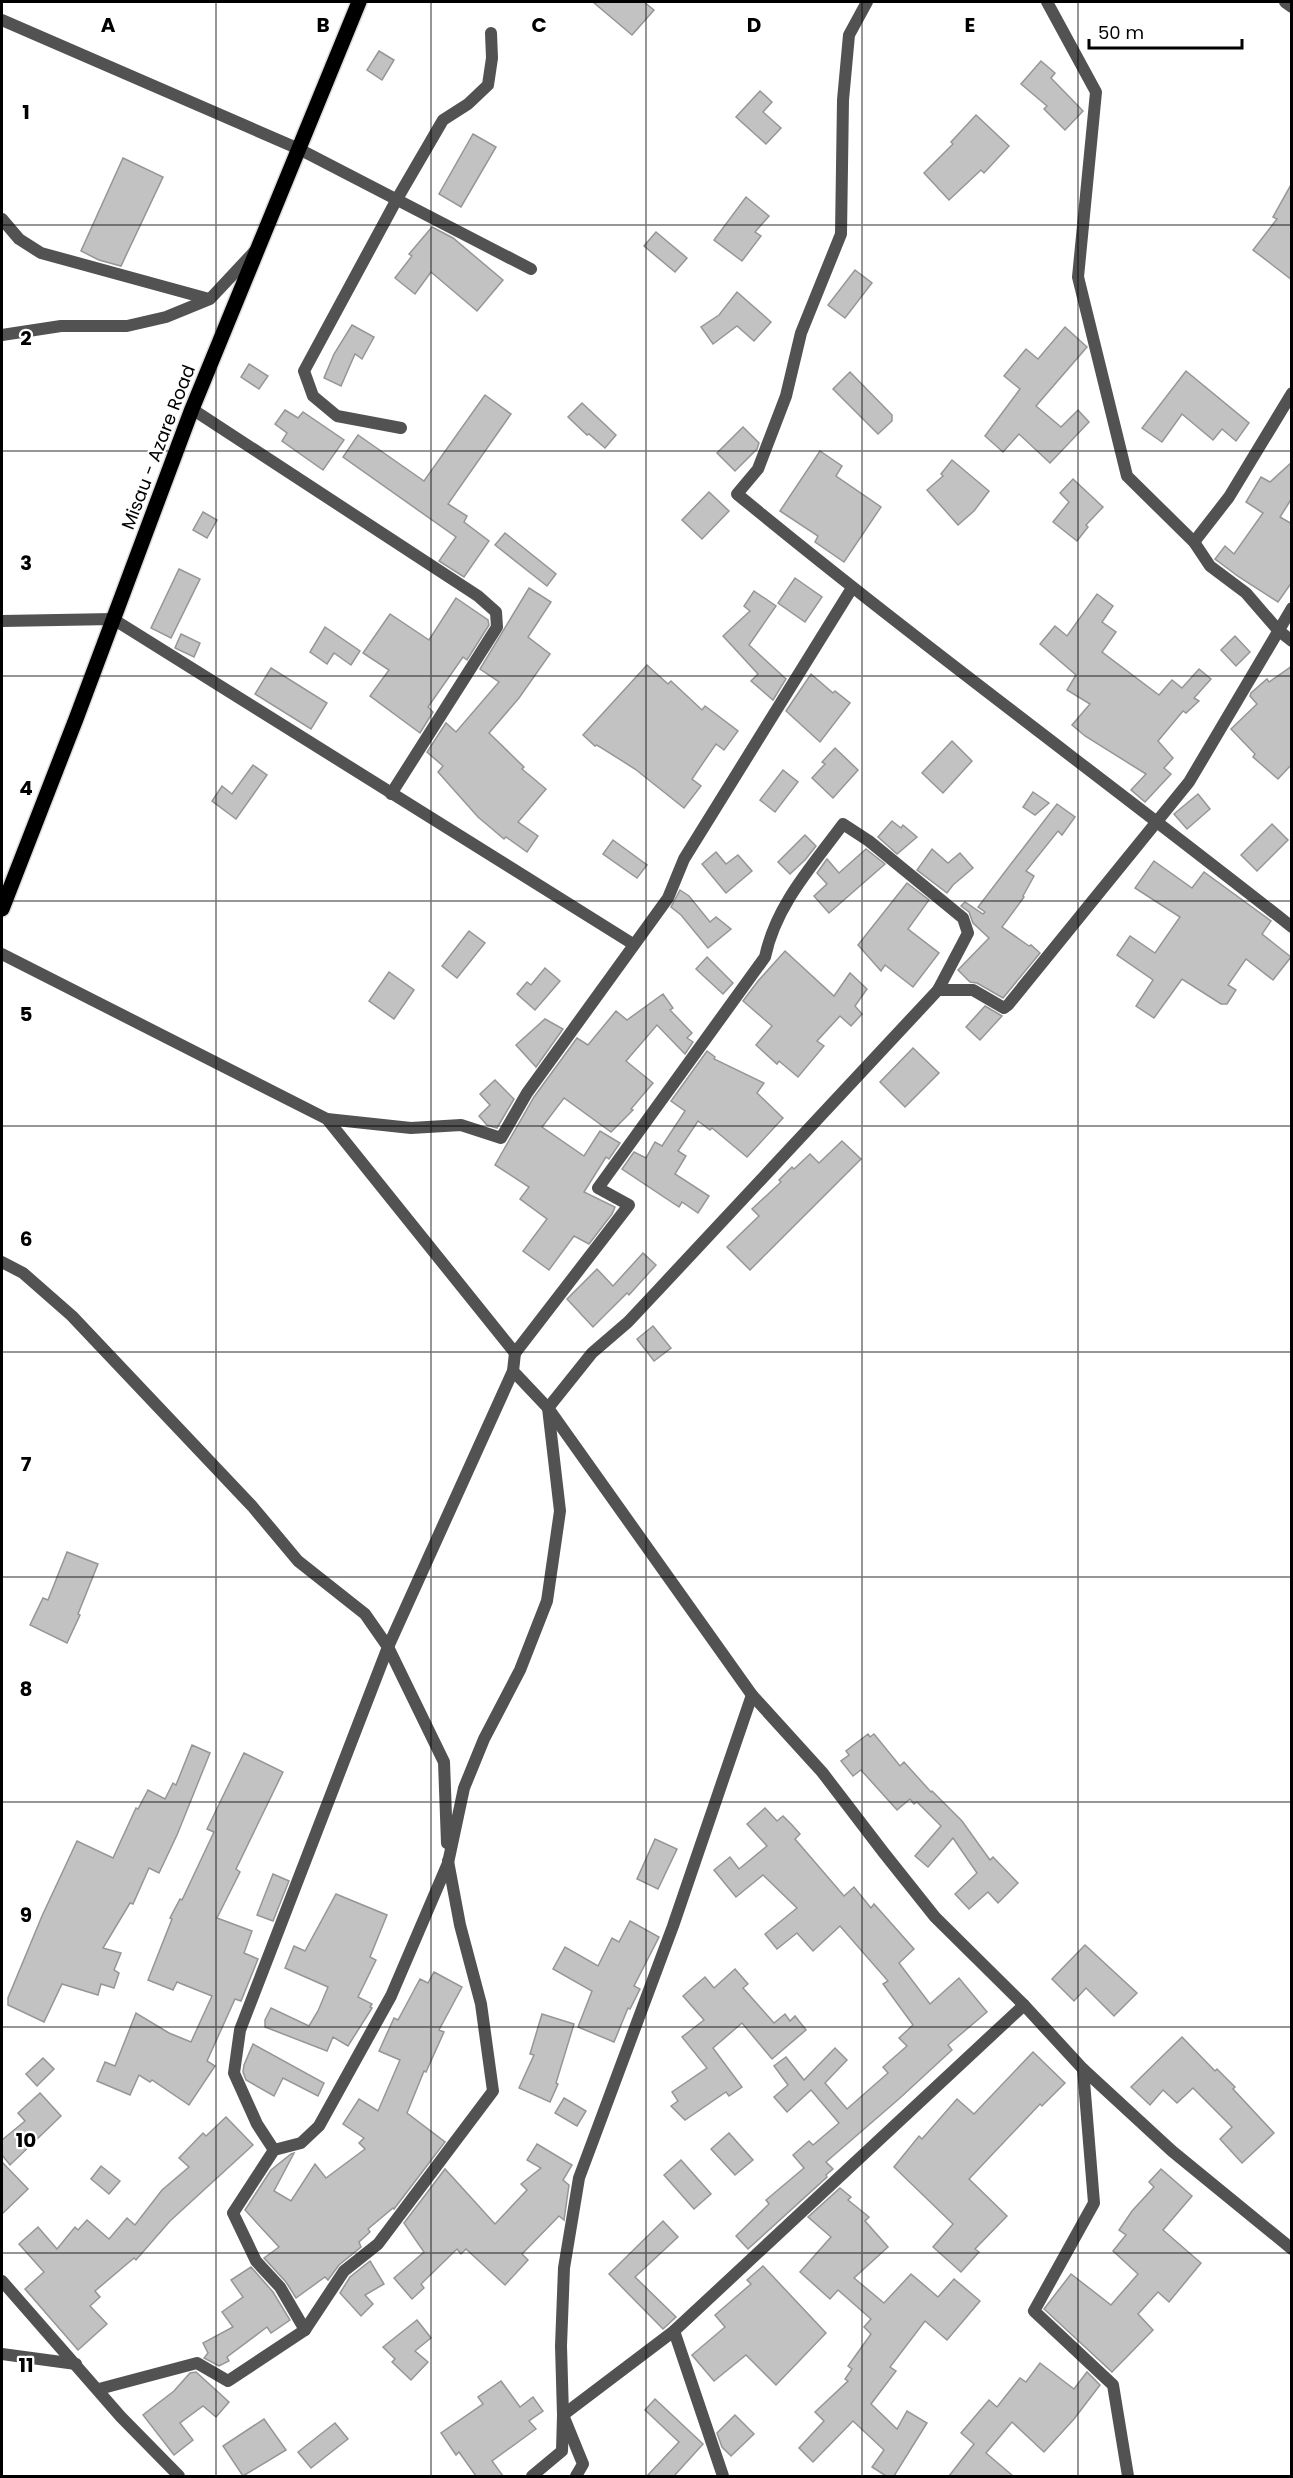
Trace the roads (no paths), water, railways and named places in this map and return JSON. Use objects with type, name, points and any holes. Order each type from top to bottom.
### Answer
[{"type":"main road","name":"Misau - Azare Road","points":[[3,903],[192,409],[359,2]]},
{"type":"street","points":[[867,2],[849,35],[843,100],[841,234],[801,333],[786,396],[758,469],[736,494],[852,588],[1292,927]]},
{"type":"street","points":[[1047,2],[1096,92],[1078,276],[1127,476],[1194,542],[1210,566],[1246,592],[1278,630],[1292,641]]},
{"type":"street","points":[[1285,2],[1292,7]]},
{"type":"street","points":[[2,20],[299,149],[531,268]]},
{"type":"street","points":[[401,428],[336,417],[313,396],[304,371],[397,199],[443,120],[468,104],[488,85],[492,58],[491,33]]},
{"type":"street","points":[[2,219],[19,239],[41,253],[210,299]]},
{"type":"street","points":[[2,335],[61,326],[127,326],[166,317],[210,299],[257,249]]},
{"type":"street","points":[[1194,542],[1229,497],[1292,393]]},
{"type":"street","points":[[192,409],[478,596],[496,612],[497,627],[391,794]]},
{"type":"street","points":[[2,954],[327,1119],[411,1128],[461,1125],[501,1138],[527,1093],[668,898],[684,859],[852,588]]},
{"type":"street","points":[[938,990],[973,990],[1004,1008],[1008,1005],[1189,782],[1292,608]]},
{"type":"street","points":[[2,621],[113,619],[633,944]]},
{"type":"street","points":[[274,2150],[257,2124],[234,2073],[240,2030],[388,1647],[513,1371],[515,1353],[628,1205],[598,1188],[765,957],[770,932],[781,908],[843,824],[869,842],[963,918],[968,933],[938,990],[651,1298],[591,1353],[548,1408],[560,1511],[547,1601],[519,1670],[484,1739],[464,1788],[448,1863],[391,1996],[319,2126],[301,2143],[274,2150],[233,2212],[256,2260],[280,2287],[305,2330]]},
{"type":"street","points":[[327,1119],[515,1353]]},
{"type":"street","points":[[2,1262],[22,1273],[72,1316],[252,1506],[298,1561],[365,1614],[388,1647],[444,1762],[448,1863],[460,1925],[482,2004],[493,2091],[378,2244],[344,2271],[305,2330],[228,2381],[197,2363],[99,2389]]},
{"type":"street","points":[[513,1371],[548,1408],[752,1695],[822,1772],[935,1917],[1024,2005],[1083,2069],[1172,2151],[1292,2249]]},
{"type":"street","points":[[532,2476],[562,2451],[561,2346],[564,2268],[579,2178],[673,1926],[752,1695]]},
{"type":"street","points":[[563,2415],[674,2331],[1024,2005]]},
{"type":"street","points":[[1083,2069],[1094,2203],[1034,2311],[1113,2385],[1128,2476]]},
{"type":"street","points":[[2,2281],[122,2417],[180,2476]]},
{"type":"street","points":[[674,2331],[723,2476]]},
{"type":"street","points":[[2,2355],[76,2364]]},
{"type":"street","points":[[563,2415],[583,2464],[576,2476]]}]
